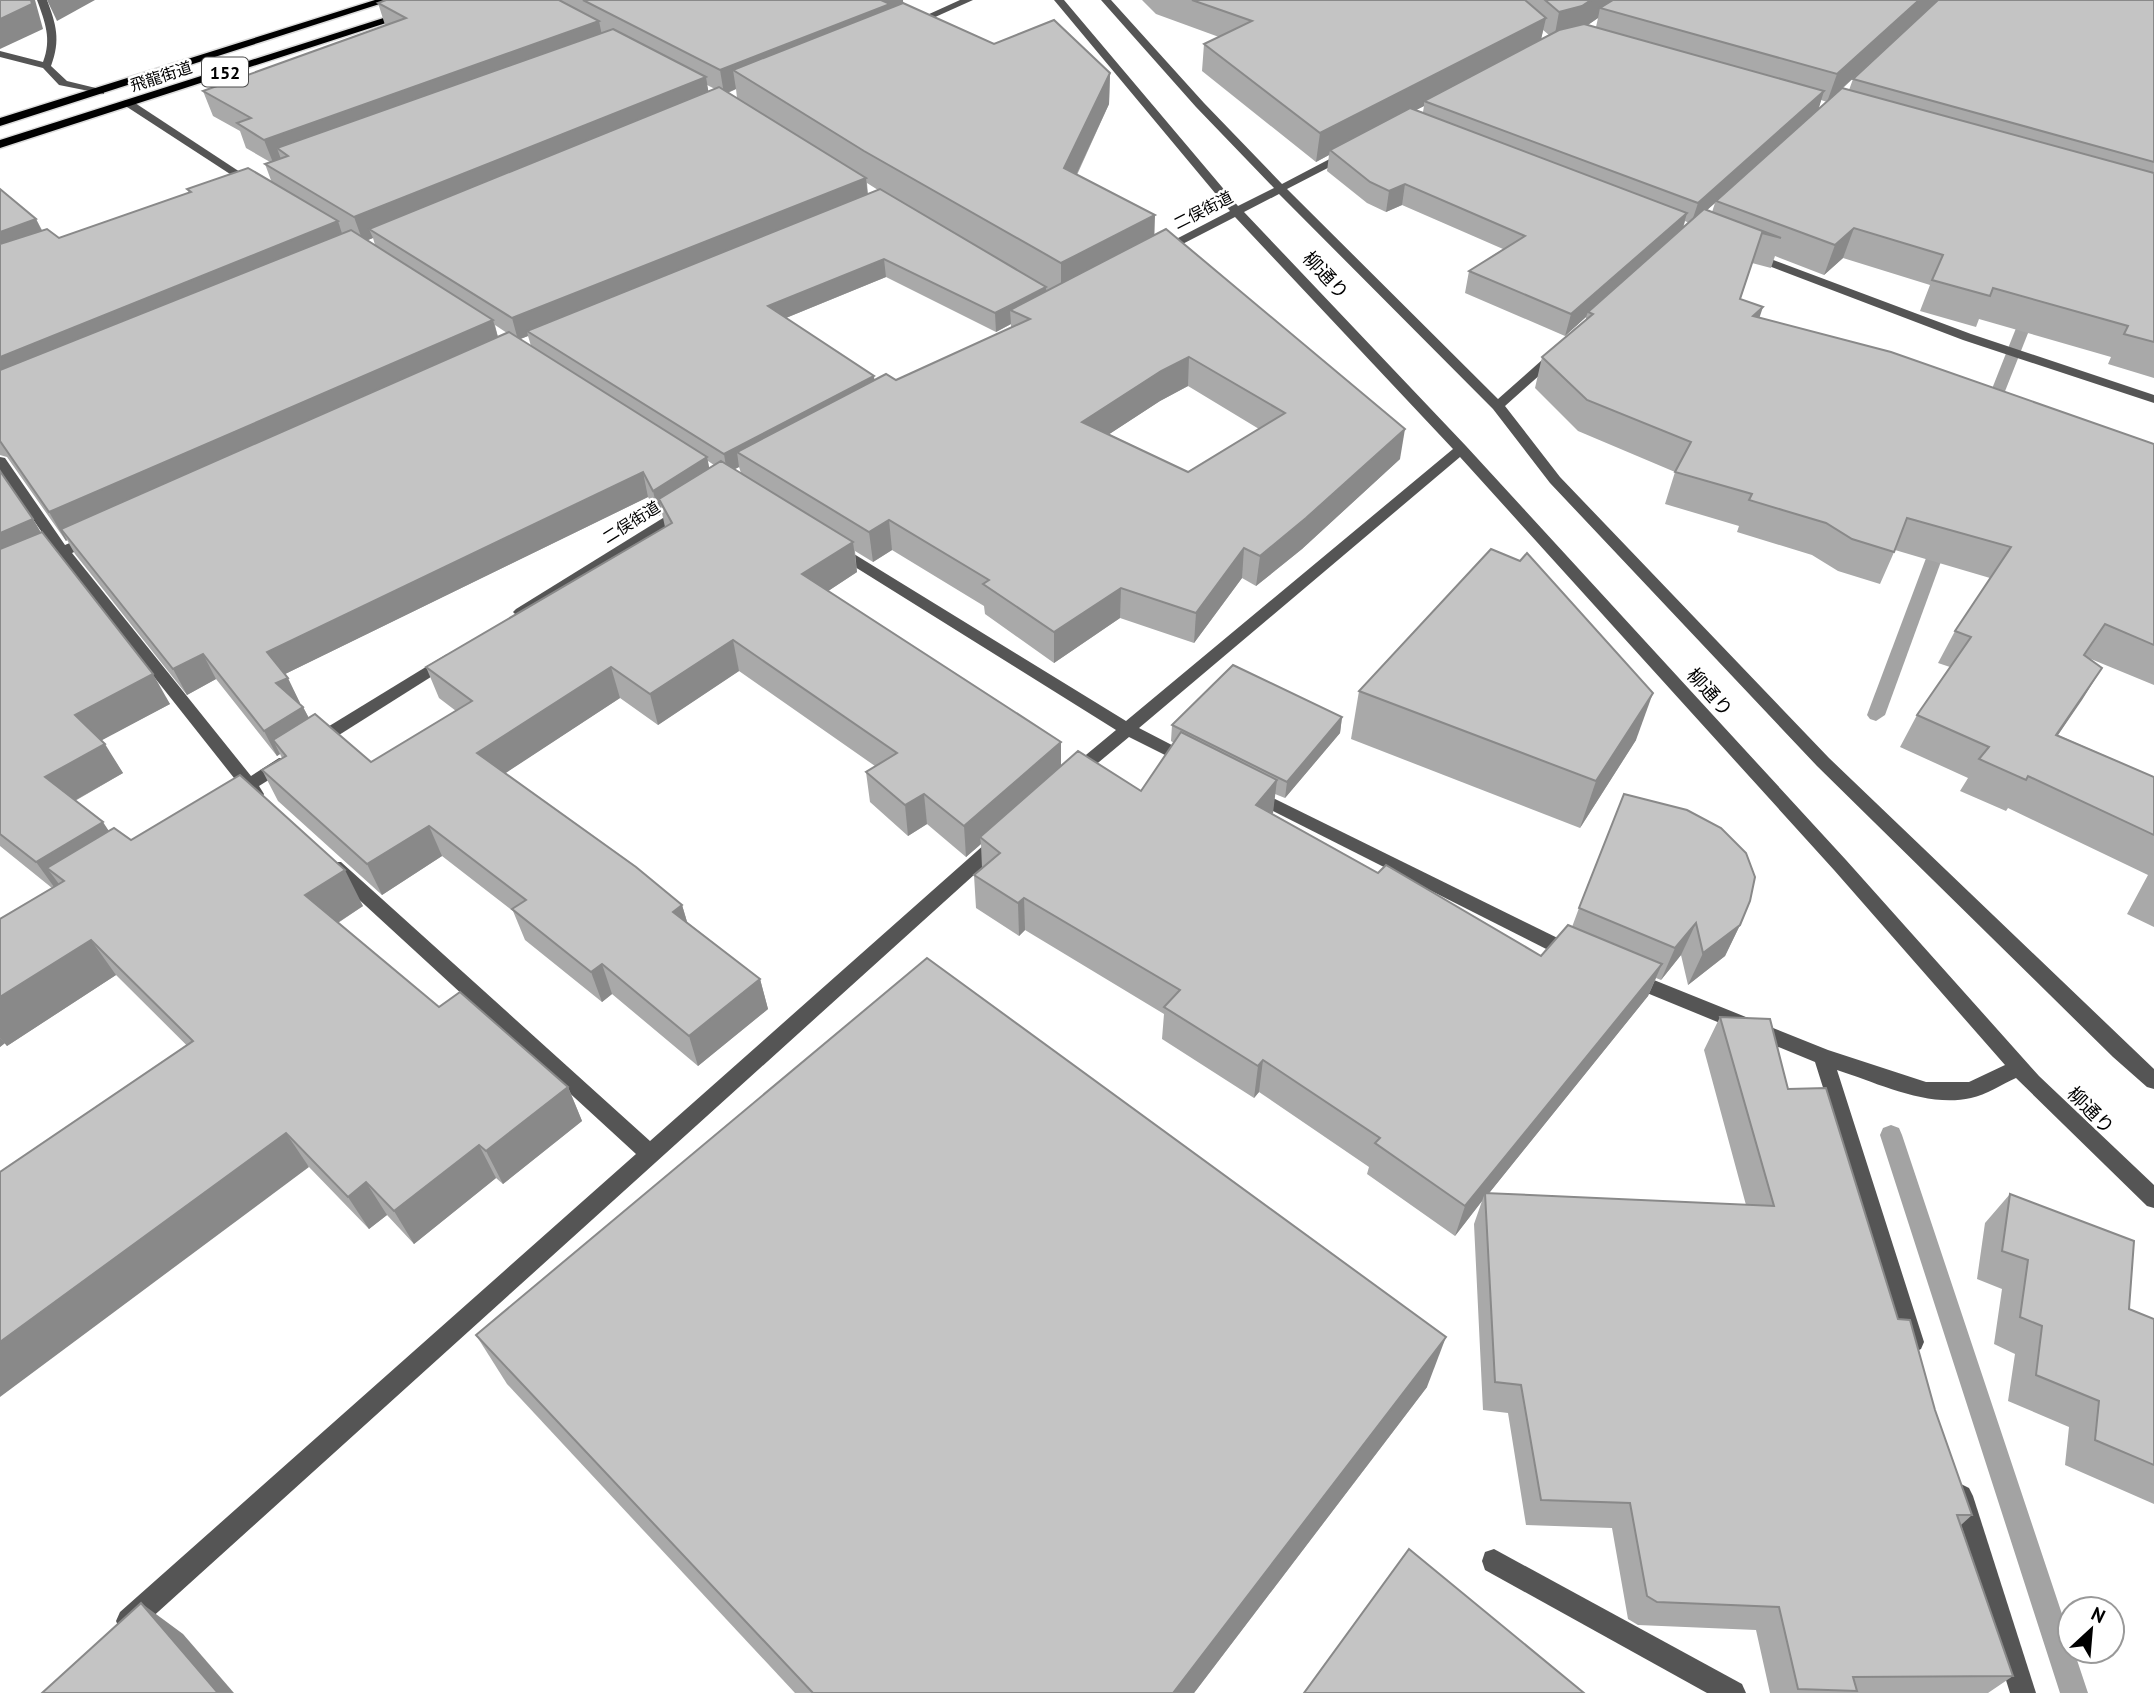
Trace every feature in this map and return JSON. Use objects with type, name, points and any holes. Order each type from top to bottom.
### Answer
[{"type":"highway","name":"飛龍街道","points":[[0,122],[386,0]]},
{"type":"highway","name":"飛龍街道","points":[[0,144],[451,0]]},
{"type":"street","points":[[42,0],[52,21],[55,39],[46,66]]},
{"type":"street","points":[[900,30],[968,0]]},
{"type":"street","name":"柳通り","points":[[1059,0],[1237,212],[1461,449],[1840,865],[2019,1067],[2154,1199]]},
{"type":"street","name":"柳通り","points":[[1106,0],[1282,189],[1498,406],[1555,480],[1823,762],[2154,1081]]},
{"type":"street","points":[[0,54],[46,66],[63,83],[100,92]]},
{"type":"street","points":[[128,103],[254,179],[271,195]]},
{"type":"street","name":"二俣街道","points":[[1142,261],[1362,146]]},
{"type":"street","points":[[235,186],[254,179]]},
{"type":"street","points":[[1741,252],[1967,337],[2154,399]]},
{"type":"street","points":[[1498,406],[1569,342]]},
{"type":"street","points":[[1063,784],[1125,728],[1461,449]]},
{"type":"street","points":[[0,461],[62,552],[247,786],[266,804]]},
{"type":"street","name":"二俣街道","points":[[505,622],[692,504]]},
{"type":"street","points":[[0,579],[100,535]]},
{"type":"street","points":[[821,540],[1125,728],[1211,772]]},
{"type":"street","points":[[212,808],[458,652]]},
{"type":"street","points":[[1235,785],[1587,960]]},
{"type":"street","points":[[110,1637],[1012,830]]},
{"type":"street","points":[[324,857],[650,1154]]},
{"type":"street","points":[[1612,970],[1823,1057],[1902,1084],[1950,1093],[1971,1090],[2019,1067]]},
{"type":"street","points":[[1823,1057],[1919,1362]]},
{"type":"street","points":[[1956,1481],[2023,1693]]},
{"type":"street","points":[[1494,1561],[1733,1693]]},
{"type":"building","points":[[0,0],[31,0],[32,4],[0,19]]},
{"type":"building","points":[[386,0],[559,0],[599,21],[264,140],[237,123],[251,118],[203,91],[406,18],[378,3]]},
{"type":"building","points":[[583,0],[881,0],[890,4],[720,70]]},
{"type":"building","points":[[1192,0],[1525,0],[1546,18],[1320,133],[1204,44],[1252,21]]},
{"type":"building","points":[[1545,0],[1591,0],[1582,6],[1559,12]]},
{"type":"building","points":[[1613,0],[1919,0],[1837,74],[1600,8]]},
{"type":"building","points":[[1938,0],[2154,0],[2154,162],[1853,79]]},
{"type":"building","points":[[903,3],[994,44],[1054,20],[1110,73],[1064,168],[1155,215],[1061,263],[864,151],[733,70]]},
{"type":"building","points":[[1584,24],[1824,91],[1698,203],[1424,101],[1559,30]]},
{"type":"building","points":[[613,29],[706,77],[354,217],[265,164],[288,156],[277,148]]},
{"type":"building","points":[[719,87],[866,178],[512,318],[369,229]]},
{"type":"building","points":[[1842,88],[2154,173],[2154,342],[2124,334],[2128,326],[1993,288],[1990,296],[1932,280],[1943,255],[1854,228],[1835,245],[1716,201]]},
{"type":"building","points":[[1410,108],[1687,213],[1571,314],[1469,271],[1525,236],[1405,184],[1389,191],[1370,182],[1330,150]]},
{"type":"building","points":[[248,168],[338,221],[0,357],[0,244],[47,229],[59,238],[191,192],[187,189]]},
{"type":"building","points":[[0,189],[36,219],[0,232]]},
{"type":"building","points":[[880,189],[1046,287],[995,313],[884,259],[768,306],[874,376],[724,454],[527,331]]},
{"type":"building","points":[[1704,209],[1781,238],[1762,233],[1740,299],[1763,307],[1753,316],[1891,352],[2154,444],[2154,645],[2105,624],[2084,655],[2102,668],[2056,735],[2154,777],[2154,835],[2028,776],[2026,780],[1979,759],[1989,747],[1917,715],[1971,637],[1955,631],[2011,547],[1907,518],[1894,552],[1852,539],[1826,523],[1749,500],[1752,494],[1675,472],[1691,442],[1587,400],[1542,357],[1593,314],[1588,312]]},
{"type":"building","points":[[1166,229],[1405,429],[1260,556],[1244,548],[1196,613],[1121,588],[1054,632],[983,584],[989,580],[889,520],[869,532],[737,452],[886,374],[896,380],[1030,319],[1010,310]],"holes":[[[1189,357],[1285,413],[1188,472],[1082,422],[1161,371]]]},
{"type":"building","points":[[351,230],[493,320],[49,512],[0,441],[0,370]]},
{"type":"building","points":[[509,332],[707,457],[653,491],[643,472],[267,652],[288,678],[276,683],[303,707],[264,731],[203,654],[173,669],[61,529]]},
{"type":"building","points":[[721,461],[853,542],[802,574],[1061,742],[964,826],[924,794],[905,805],[866,772],[897,753],[733,640],[650,694],[611,667],[477,753],[636,867],[682,905],[673,912],[760,979],[689,1036],[602,964],[591,972],[512,909],[526,900],[429,826],[367,864],[262,770],[286,756],[273,740],[315,714],[371,762],[472,701],[426,667],[672,523],[659,499]]},
{"type":"building","points":[[0,471],[33,519],[0,533]]},
{"type":"building","points":[[42,532],[153,674],[75,715],[105,744],[45,777],[103,822],[36,862],[0,834],[0,549]]},
{"type":"building","points":[[1491,549],[1520,561],[1527,553],[1653,693],[1596,781],[1359,691]]},
{"type":"building","points":[[1233,665],[1342,717],[1287,782],[1172,725]]},
{"type":"building","points":[[1181,732],[1277,780],[1256,805],[1378,873],[1386,865],[1541,956],[1568,925],[1662,964],[1465,1206],[1375,1143],[1380,1138],[1263,1060],[1258,1066],[1164,1007],[1180,990],[1024,898],[1018,903],[974,875],[1000,853],[980,837],[1078,751],[1141,791]]},
{"type":"building","points":[[240,775],[345,870],[305,895],[439,1007],[460,992],[568,1087],[486,1151],[479,1145],[394,1211],[366,1182],[348,1197],[286,1133],[0,1342],[0,1172],[193,1041],[91,940],[0,997],[0,919],[64,881],[47,868],[114,828],[131,840]]},
{"type":"building","points":[[1624,794],[1687,810],[1721,828],[1746,853],[1755,877],[1750,901],[1740,925],[1703,953],[1696,923],[1675,948],[1579,908]]},
{"type":"building","points":[[927,958],[1446,1337],[1173,1693],[813,1693],[476,1335]]},
{"type":"building","points":[[1720,1017],[1770,1019],[1788,1089],[1826,1088],[1898,1319],[1910,1320],[1935,1410],[1972,1515],[1957,1515],[2013,1676],[1853,1677],[1857,1691],[1798,1689],[1779,1607],[1657,1602],[1647,1596],[1630,1503],[1541,1500],[1521,1385],[1495,1382],[1485,1193],[1774,1206]]},
{"type":"building","points":[[2010,1194],[2134,1241],[2129,1309],[2154,1319],[2154,1465],[2095,1440],[2099,1401],[2036,1375],[2042,1326],[2020,1317],[2028,1260],[2002,1251]]},
{"type":"building","points":[[1409,1549],[1584,1693],[1304,1693]]},
{"type":"building","points":[[141,1603],[218,1693],[42,1693]]},
{"type":"waterway","points":[[1989,414],[2031,308]]},
{"type":"waterway","points":[[1876,715],[1942,537]]},
{"type":"waterway","points":[[1891,1135],[2074,1693]]}]
